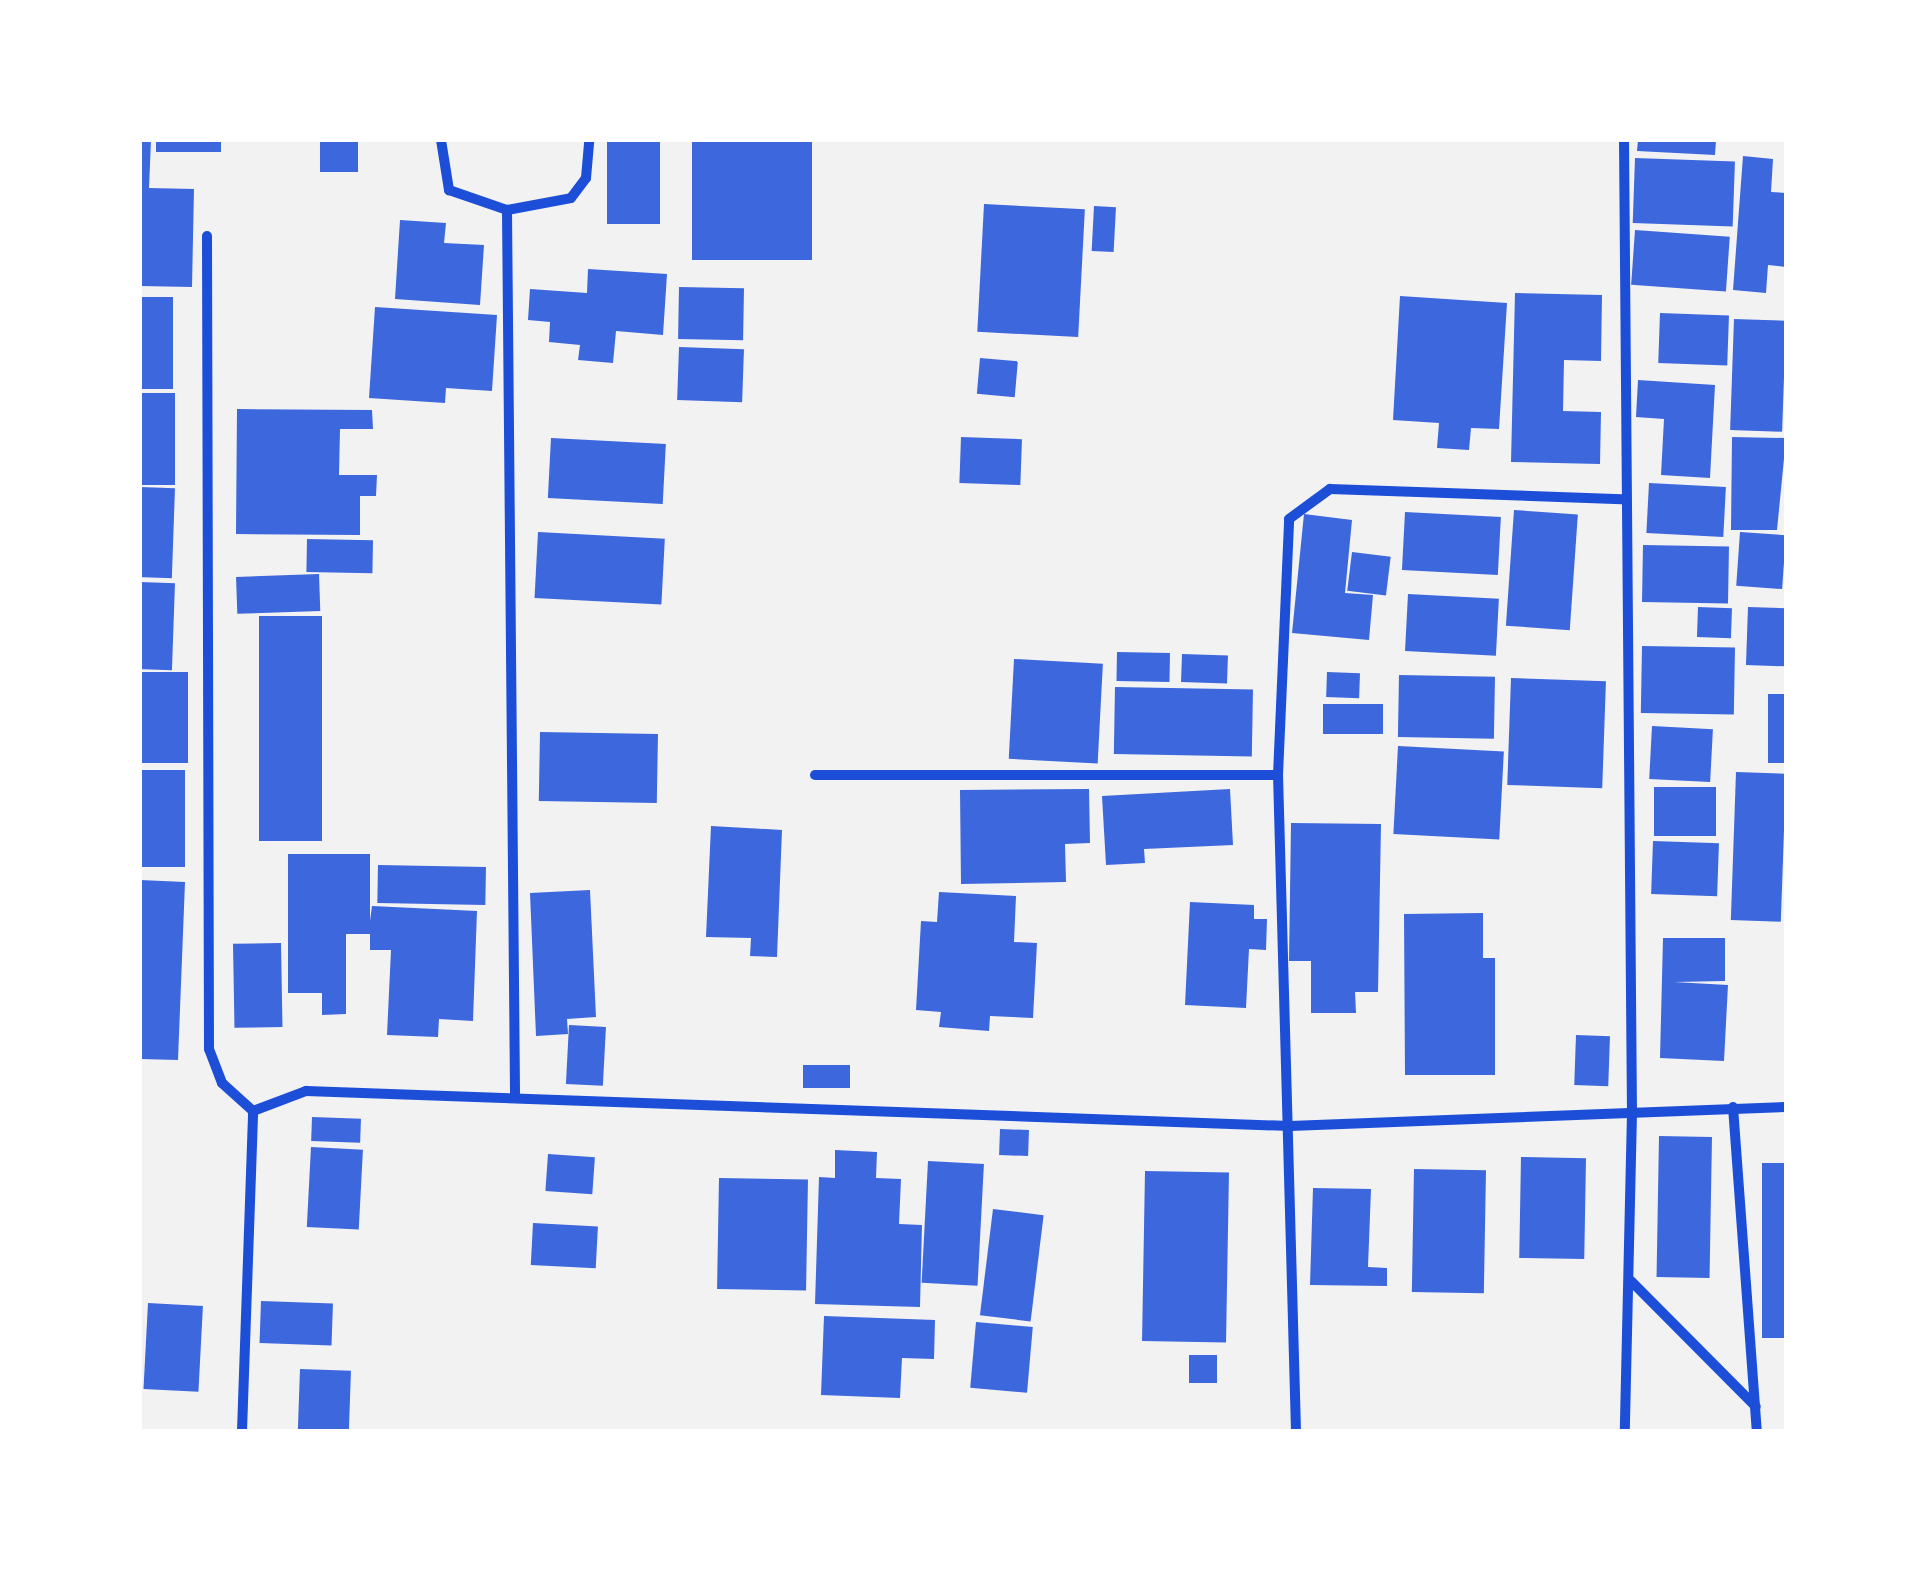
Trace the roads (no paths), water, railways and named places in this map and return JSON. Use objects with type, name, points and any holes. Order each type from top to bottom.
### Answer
[{"type":"street","points":[[441,140],[450,190],[506,210],[570,198],[586,178],[589,140]]},
{"type":"street","points":[[1624,140],[1622,500],[1632,1112],[1625,1431]]},
{"type":"street","points":[[506,210],[515,1098]]},
{"type":"street","points":[[207,236],[209,1050],[222,1083],[253,1112],[242,1431]]},
{"type":"street","points":[[1296,1431],[1278,775],[1289,519],[1308,498],[1330,489],[1622,500]]},
{"type":"street","points":[[815,774],[1278,775]]},
{"type":"street","points":[[253,1112],[306,1090],[1290,1126],[1786,1107]]},
{"type":"street","points":[[1734,1107],[1757,1431]]},
{"type":"street","points":[[1631,1280],[1756,1408]]}]
